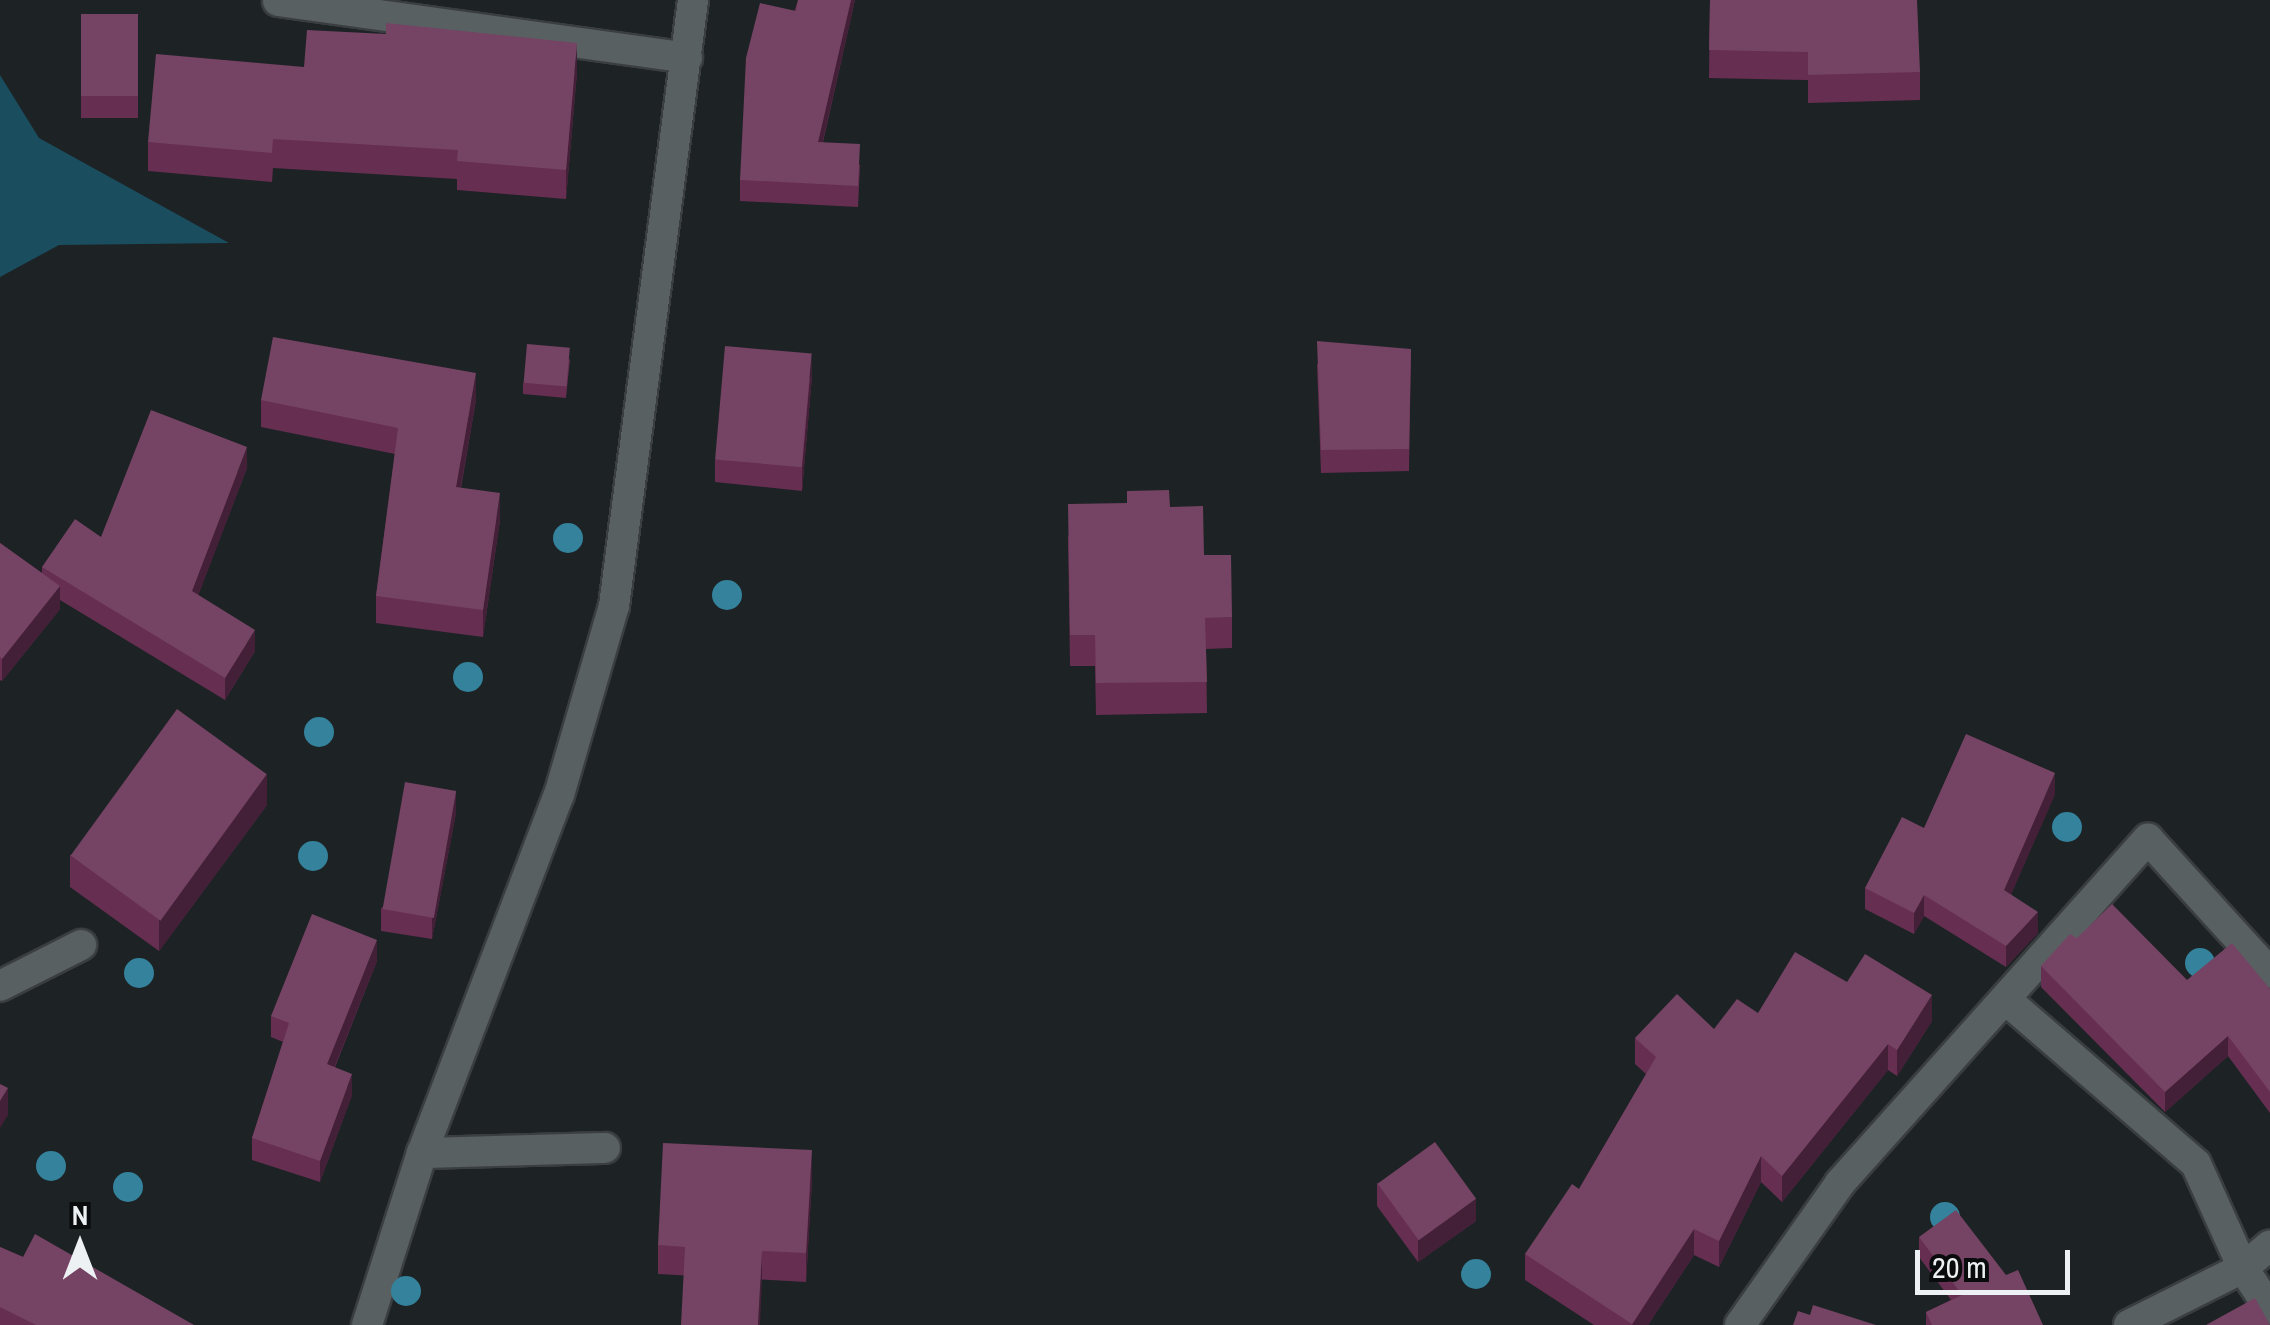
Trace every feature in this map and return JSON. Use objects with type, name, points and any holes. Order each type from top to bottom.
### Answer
[{"type":"street","points":[[367,1325],[422,1153],[559,795],[614,606],[693,0]]},
{"type":"street","points":[[278,1],[687,58]]},
{"type":"street","points":[[1740,1325],[1840,1182],[2148,839],[2270,973]]},
{"type":"street","points":[[0,986],[80,944]]},
{"type":"street","points":[[2005,999],[2196,1164],[2243,1268],[2270,1308]]},
{"type":"street","points":[[422,1153],[605,1148]]},
{"type":"street","points":[[2130,1325],[2243,1268],[2270,1245]]},
{"type":"shaded area","points":[[0,75],[39,138],[229,243],[59,245],[0,277]]},
{"type":"building","points":[[798,0],[851,0],[818,142],[860,144],[858,186],[740,180],[746,58],[760,3],[796,11]]},
{"type":"building","points":[[1710,0],[1917,0],[1920,72],[1808,75],[1808,52],[1709,50]]},
{"type":"building","points":[[81,14],[138,14],[138,96],[81,96]]},
{"type":"building","points":[[386,23],[577,43],[566,170],[457,161],[458,150],[273,139],[272,153],[148,142],[156,54],[304,67],[307,30],[386,34]]},
{"type":"building","points":[[273,337],[476,373],[456,487],[500,493],[483,610],[376,596],[398,428],[261,400]]},
{"type":"building","points":[[1317,341],[1411,349],[1409,449],[1321,450]]},
{"type":"building","points":[[527,344],[570,348],[566,387],[524,383]]},
{"type":"building","points":[[725,346],[812,354],[802,467],[715,460]]},
{"type":"building","points":[[151,410],[247,447],[192,591],[255,630],[225,678],[42,567],[75,519],[101,537]]},
{"type":"building","points":[[1169,490],[1170,507],[1203,506],[1204,555],[1231,555],[1232,617],[1205,618],[1207,682],[1096,683],[1095,635],[1070,635],[1068,504],[1127,503],[1127,491]]},
{"type":"building","points":[[0,543],[60,586],[2,659],[0,657]]},
{"type":"building","points":[[177,709],[267,774],[160,921],[71,855]]},
{"type":"building","points":[[1966,734],[2055,773],[2004,890],[2038,912],[2006,946],[1924,895],[1914,913],[1865,888],[1902,817],[1924,828]]},
{"type":"building","points":[[405,782],[456,791],[434,918],[383,909]]},
{"type":"building","points":[[2112,904],[2187,980],[2232,943],[2270,989],[2270,1092],[2228,1036],[2165,1092],[2041,966],[2070,934],[2077,938]]},
{"type":"building","points":[[312,914],[377,940],[327,1064],[352,1074],[320,1161],[252,1138],[289,1023],[271,1016]]},
{"type":"building","points":[[1795,952],[1847,982],[1865,954],[1932,995],[1897,1050],[1888,1044],[1782,1176],[1761,1156],[1719,1241],[1694,1229],[1632,1324],[1525,1254],[1572,1184],[1579,1189],[1656,1057],[1635,1038],[1677,994],[1714,1029],[1737,999],[1758,1013]]},
{"type":"building","points":[[0,1084],[8,1088],[0,1101]]},
{"type":"building","points":[[1435,1142],[1476,1199],[1419,1240],[1378,1184]]},
{"type":"building","points":[[663,1143],[812,1150],[806,1253],[762,1251],[758,1325],[681,1325],[685,1247],[658,1245]]},
{"type":"building","points":[[1956,1210],[2006,1275],[2018,1270],[2043,1325],[1932,1325],[1926,1312],[1962,1295],[1919,1237]]},
{"type":"building","points":[[35,1234],[194,1325],[36,1325],[0,1307],[0,1247],[23,1257]]},
{"type":"building","points":[[2255,1298],[2270,1325],[2206,1325]]},
{"type":"building","points":[[1813,1305],[1876,1325],[1793,1325],[1798,1311],[1810,1315]]}]
